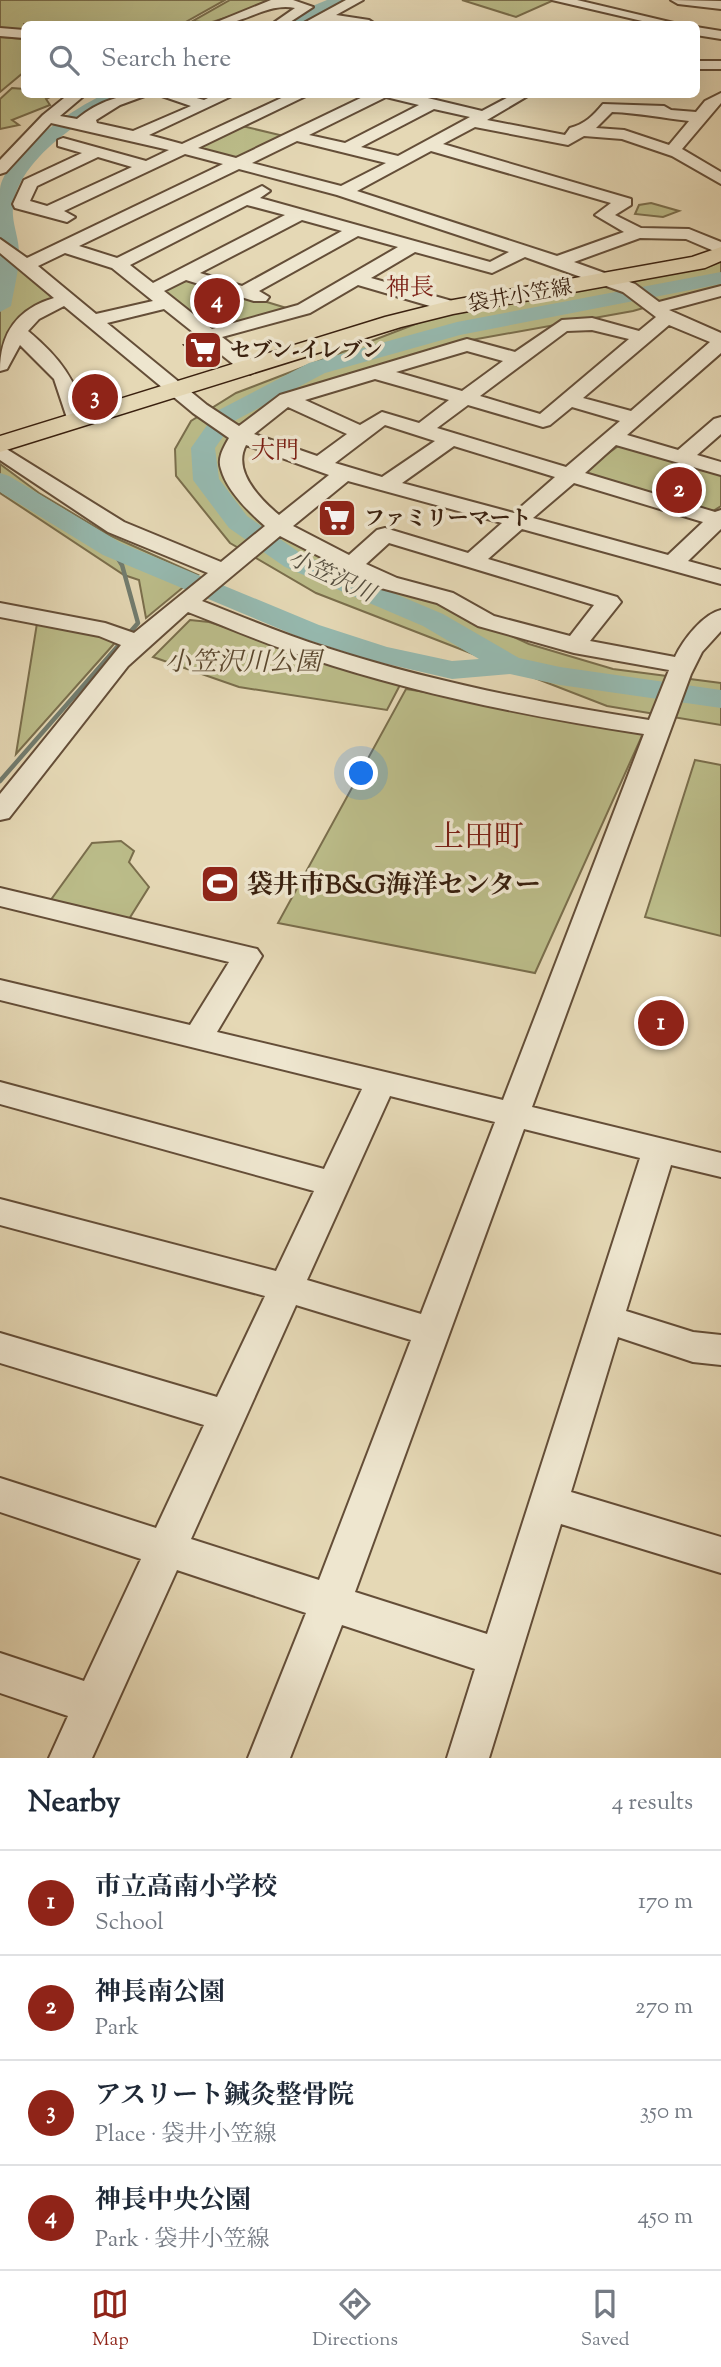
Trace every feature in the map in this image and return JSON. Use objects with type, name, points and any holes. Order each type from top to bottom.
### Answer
[{"type":"main road","name":"袋井小笠線","points":[[0,443],[393,322],[453,307],[619,283],[697,262],[721,251]]},
{"type":"street","points":[[314,21],[356,0]]},
{"type":"street","points":[[559,0],[658,21]]},
{"type":"street","points":[[607,21],[633,15],[671,0]]},
{"type":"street","points":[[678,0],[721,5]]},
{"type":"street","points":[[227,21],[280,1],[306,7],[284,21]]},
{"type":"street","points":[[0,32],[21,34]]},
{"type":"street","points":[[700,32],[721,35]]},
{"type":"street","points":[[700,65],[721,65]]},
{"type":"street","points":[[700,91],[721,96]]},
{"type":"street","points":[[654,162],[676,154],[701,115],[721,96]]},
{"type":"street","points":[[0,169],[75,98]]},
{"type":"street","points":[[131,98],[110,105],[83,121],[90,122],[64,142],[147,166]]},
{"type":"street","points":[[179,98],[206,105]]},
{"type":"street","points":[[135,136],[221,98]]},
{"type":"street","points":[[48,212],[294,98]]},
{"type":"street","points":[[26,265],[374,98]]},
{"type":"street","points":[[407,98],[478,119],[568,140],[598,120],[608,107],[632,101],[701,115],[721,115]]},
{"type":"street","points":[[465,98],[581,132],[624,135],[676,154],[721,178]]},
{"type":"street","points":[[343,192],[518,98]]},
{"type":"street","points":[[346,149],[432,104]]},
{"type":"street","points":[[110,105],[171,120]]},
{"type":"street","points":[[52,119],[135,136],[343,192],[557,262],[619,283],[659,310],[721,341],[473,560]]},
{"type":"street","points":[[296,136],[399,161]]},
{"type":"street","points":[[429,145],[625,202],[603,215],[638,233]]},
{"type":"street","points":[[97,152],[30,183],[21,204],[104,228]]},
{"type":"street","points":[[118,264],[289,177]]},
{"type":"street","points":[[245,199],[492,268],[523,251]]},
{"type":"street","points":[[95,320],[160,297],[186,274],[299,215]]},
{"type":"street","points":[[244,292],[355,231]]},
{"type":"street","points":[[557,262],[638,233],[689,234],[721,251]]},
{"type":"street","points":[[0,244],[200,409],[239,435],[344,473],[721,577]]},
{"type":"street","points":[[63,247],[118,264],[250,368]]},
{"type":"street","points":[[209,335],[304,309],[411,247]]},
{"type":"street","points":[[186,274],[304,309]]},
{"type":"street","points":[[356,279],[453,307]]},
{"type":"street","points":[[377,373],[543,421],[645,338],[659,310],[721,291]]},
{"type":"street","points":[[0,365],[22,321],[41,307],[69,299]]},
{"type":"street","points":[[422,430],[562,326],[592,324],[645,338]]},
{"type":"street","points":[[18,333],[60,369],[71,394],[76,420]]},
{"type":"street","points":[[519,359],[467,345],[287,399],[239,435],[231,453],[231,468],[255,506],[278,528],[390,583],[445,598],[486,621],[574,646],[682,669]]},
{"type":"street","points":[[698,364],[721,370]]},
{"type":"street","points":[[287,399],[362,433]]},
{"type":"street","points":[[569,400],[635,419]]},
{"type":"street","points":[[318,465],[382,418],[720,518]]},
{"type":"street","points":[[682,458],[721,423]]},
{"type":"street","points":[[614,438],[721,469]]},
{"type":"street","points":[[385,485],[451,439]]},
{"type":"street","points":[[0,451],[116,527],[219,575]]},
{"type":"street","points":[[0,813],[137,643],[344,473]]},
{"type":"street","points":[[672,564],[720,518]]},
{"type":"street","points":[[351,565],[385,535],[609,602],[574,646]]},
{"type":"street","points":[[187,601],[317,653],[383,673],[506,703],[661,726]]},
{"type":"street","points":[[0,610],[105,630],[137,643]]},
{"type":"street","points":[[269,1758],[331,1602],[682,669],[691,649],[721,617]]},
{"type":"street","points":[[0,897],[247,956],[197,1038]]},
{"type":"street","points":[[0,990],[721,1165]]},
{"type":"street","points":[[70,1758],[380,1084]]},
{"type":"street","points":[[0,1093],[334,1184]]},
{"type":"street","points":[[468,1758],[659,1150]]},
{"type":"street","points":[[0,1212],[286,1288],[433,1332]]},
{"type":"street","points":[[606,1319],[693,1347],[721,1350]]},
{"type":"street","points":[[0,1348],[227,1416]]},
{"type":"street","points":[[0,1496],[501,1658]]},
{"type":"street","points":[[550,1503],[721,1555]]},
{"type":"street","points":[[0,1673],[95,1705]]},
{"type":"green space","points":[[0,0],[225,0],[187,21],[21,21],[21,31],[0,29]]},
{"type":"green space","points":[[230,0],[281,0],[215,21],[193,21]]},
{"type":"green space","points":[[462,0],[554,0],[516,17]]},
{"type":"green space","points":[[0,37],[21,39],[21,74],[0,92]]},
{"type":"green space","points":[[12,88],[21,89],[21,98],[48,98],[46,99],[50,105],[12,120],[19,125],[0,129],[0,99]]},
{"type":"green space","points":[[242,126],[284,136],[237,159],[195,149]]},
{"type":"green space","points":[[651,203],[679,211],[663,217],[635,214],[639,205]]},
{"type":"green space","points":[[721,255],[721,286],[633,311],[466,341],[274,403],[232,442],[248,497],[312,546],[529,644],[613,669],[721,683],[721,725],[607,706],[316,593],[230,543],[176,476],[175,449],[191,421],[236,393],[457,308]]},
{"type":"green space","points":[[0,258],[14,259],[69,299],[24,320],[0,363]]},
{"type":"green space","points":[[191,279],[290,309],[215,332],[160,291]]},
{"type":"green space","points":[[621,444],[721,473],[721,506],[710,513],[584,475],[584,471]]},
{"type":"green space","points":[[0,464],[39,493],[109,535],[198,575],[146,618],[139,580],[124,575],[0,493]]},
{"type":"green space","points":[[38,617],[121,636],[16,754]]},
{"type":"green space","name":"小笠沢川公園","points":[[190,620],[209,622],[401,683],[387,710],[239,687],[153,657]]},
{"type":"green space","points":[[406,689],[646,727],[535,973],[278,923]]},
{"type":"green space","points":[[695,760],[721,765],[721,936],[645,917]]},
{"type":"green space","points":[[121,841],[134,851],[129,862],[149,887],[124,927],[45,908],[92,843]]},
{"type":"building","name":"セブン-イレブン","points":[[200,341],[218,356],[201,360],[184,345]]},
{"type":"waterway","points":[[301,21],[316,10],[341,0]]},
{"type":"waterway","points":[[0,306],[9,252],[2,211],[9,186],[20,169],[50,136],[86,111],[112,98]]},
{"type":"waterway","name":"小笠沢川","points":[[510,665],[433,620],[294,561],[238,522],[206,480],[203,448],[225,416],[317,368],[457,329],[721,278]]},
{"type":"waterway","points":[[0,481],[112,549],[309,631],[380,654],[452,670],[510,665]]},
{"type":"waterway","points":[[0,781],[138,623],[122,565],[112,549]]},
{"type":"waterway","name":"小笠沢川","points":[[510,665],[560,676],[721,699]]},
{"type":"place","name":"神長中央公園","points":[[217,301]]},
{"type":"place","name":"セブン-イレブン","points":[[203,350]]},
{"type":"place","name":"アスリート鍼灸整骨院","points":[[95,397]]},
{"type":"place","name":"神長南公園","points":[[679,490]]},
{"type":"place","name":"ファミリーマート","points":[[337,518]]},
{"type":"place","name":"袋井市B&G海洋センター","points":[[220,884]]},
{"type":"place","name":"市立高南小学校","points":[[661,1023]]},
{"type":"district","name":"神長","points":[[410,287]]},
{"type":"district","name":"大門","points":[[275,450]]},
{"type":"district","name":"上田町","points":[[479,836]]}]
